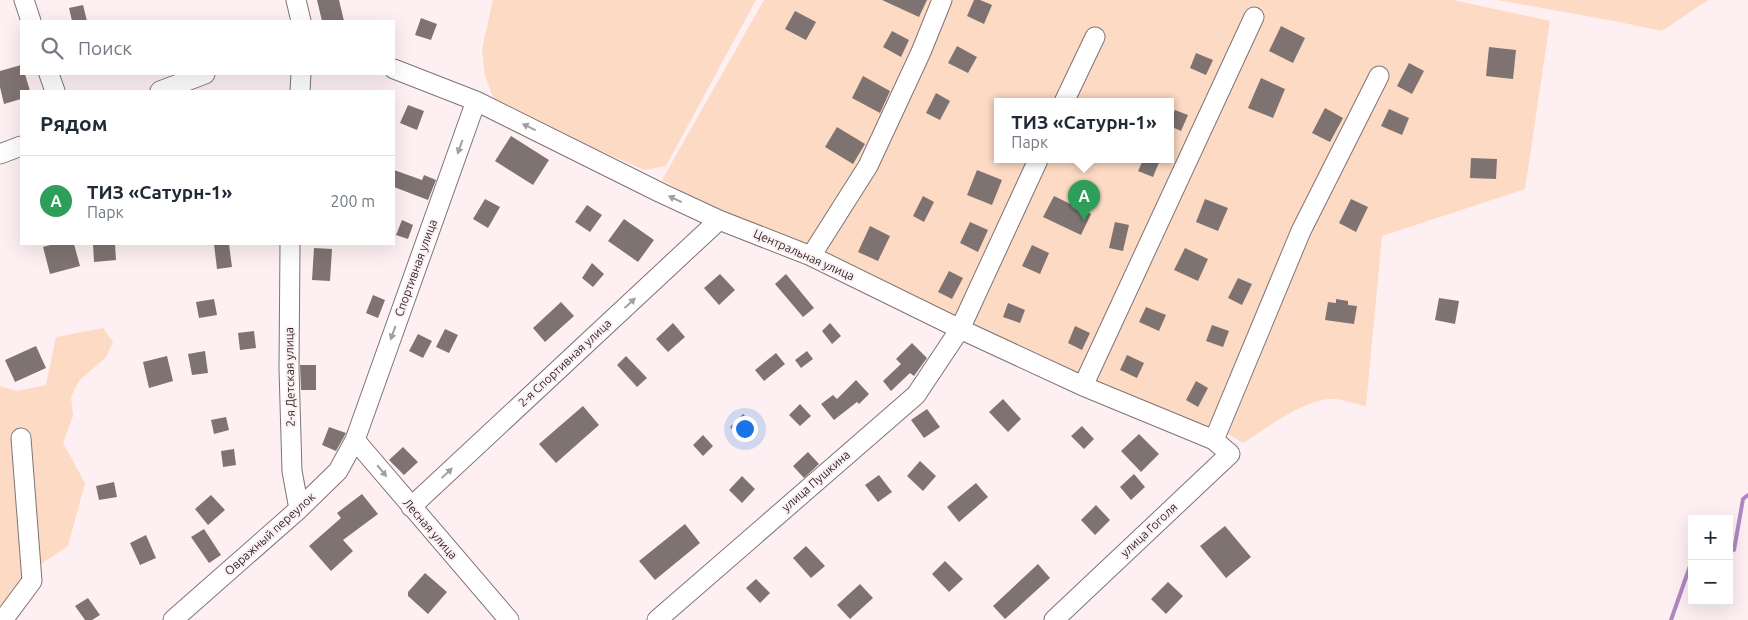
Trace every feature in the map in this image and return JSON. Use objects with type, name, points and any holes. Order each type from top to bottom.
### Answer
[{"type":"street","points":[[24,0],[32,20]]},
{"type":"street","points":[[296,0],[301,20]]},
{"type":"street","points":[[812,256],[868,166],[921,52],[942,0]]},
{"type":"street","points":[[1083,386],[1254,17]]},
{"type":"street","points":[[1066,98],[1095,37]]},
{"type":"street","name":"Центральная улица","points":[[395,69],[476,101],[661,193],[719,220],[812,256],[960,329],[1083,386],[1214,440]]},
{"type":"street","points":[[49,75],[55,90]]},
{"type":"street","points":[[163,90],[202,75]]},
{"type":"street","points":[[300,90],[301,75]]},
{"type":"street","points":[[1214,440],[1301,231],[1379,76]]},
{"type":"street","name":"Спортивная улица","points":[[356,438],[476,101]]},
{"type":"street","points":[[0,154],[20,146]]},
{"type":"street","name":"улица Пушкина","points":[[657,620],[916,395],[960,329],[1037,163]]},
{"type":"street","name":"2-я Спортивная улица","points":[[411,506],[719,220]]},
{"type":"street","name":"2-я Детская улица","points":[[290,245],[289,369],[291,453],[292,471],[299,509]]},
{"type":"street","points":[[3,620],[32,581],[21,438]]},
{"type":"street","name":"Лесная улица","points":[[356,438],[411,506],[509,620]]},
{"type":"street","name":"Овражный переулок","points":[[173,620],[299,509],[338,471],[356,438]]},
{"type":"street","name":"улица Гоголя","points":[[1054,620],[1230,454],[1214,440]]},
{"type":"shaded area","points":[[493,0],[756,0],[666,166],[644,170],[580,142],[494,100],[485,76],[482,49]]},
{"type":"shaded area","points":[[764,0],[1453,0],[1550,21],[1525,189],[1382,236],[1366,406],[1336,399],[1310,403],[1286,415],[1243,443],[1225,432],[1203,428],[975,330],[706,205],[662,180]]},
{"type":"shaded area","points":[[1497,0],[1708,0],[1662,31]]},
{"type":"shaded area","points":[[103,328],[113,342],[106,357],[79,381],[71,397],[73,416],[63,443],[85,483],[68,546],[32,570],[0,609],[0,386],[17,391],[46,385],[56,337]]},
{"type":"building","points":[[317,0],[339,0],[344,20],[322,20]]},
{"type":"building","points":[[882,0],[927,0],[919,17]]},
{"type":"building","points":[[974,0],[980,0],[992,5],[984,24],[967,16]]},
{"type":"building","points":[[83,5],[87,20],[72,20],[69,8]]},
{"type":"building","points":[[795,11],[816,22],[806,40],[785,29]]},
{"type":"building","points":[[421,18],[437,24],[431,40],[415,35]]},
{"type":"building","points":[[1281,26],[1305,38],[1293,63],[1269,51]]},
{"type":"building","points":[[892,31],[909,40],[901,57],[883,47]]},
{"type":"building","points":[[957,46],[977,57],[968,73],[948,63]]},
{"type":"building","points":[[1489,47],[1516,50],[1513,79],[1486,76]]},
{"type":"building","points":[[1196,53],[1213,60],[1206,75],[1190,68]]},
{"type":"building","points":[[1409,63],[1424,71],[1412,94],[1397,86]]},
{"type":"building","points":[[20,65],[20,75],[25,75],[30,90],[20,90],[20,99],[4,104],[0,87],[0,71]]},
{"type":"building","points":[[863,76],[890,91],[880,113],[852,98]]},
{"type":"building","points":[[1261,78],[1285,89],[1273,118],[1248,108]]},
{"type":"building","points":[[936,93],[950,101],[940,120],[926,113]]},
{"type":"building","points":[[408,105],[424,111],[417,130],[400,123]]},
{"type":"building","points":[[1325,108],[1343,118],[1330,142],[1312,133]]},
{"type":"building","points":[[1389,109],[1409,118],[1402,135],[1381,126]]},
{"type":"building","points":[[1175,110],[1188,115],[1181,131],[1174,128]]},
{"type":"building","points":[[837,127],[865,144],[853,164],[825,147]]},
{"type":"building","points":[[511,136],[549,160],[533,185],[495,161]]},
{"type":"building","points":[[1471,158],[1497,159],[1496,179],[1470,178]]},
{"type":"building","points":[[1142,163],[1159,163],[1153,177],[1138,171]]},
{"type":"building","points":[[395,170],[422,180],[424,175],[436,180],[428,200],[395,187]]},
{"type":"building","points":[[977,170],[1002,180],[992,205],[967,195]]},
{"type":"building","points":[[923,196],[934,202],[924,222],[913,216]]},
{"type":"building","points":[[1054,196],[1091,214],[1081,235],[1043,217]]},
{"type":"building","points":[[485,199],[500,207],[488,228],[473,219]]},
{"type":"building","points":[[1205,199],[1228,208],[1218,231],[1196,222]]},
{"type":"building","points":[[1351,199],[1368,207],[1356,232],[1339,223]]},
{"type":"building","points":[[587,205],[602,215],[590,232],[575,222]]},
{"type":"building","points":[[624,219],[654,240],[638,262],[608,241]]},
{"type":"building","points":[[402,220],[413,225],[408,239],[396,235]]},
{"type":"building","points":[[970,222],[988,230],[978,252],[960,243]]},
{"type":"building","points":[[1115,222],[1129,225],[1123,251],[1109,248]]},
{"type":"building","points":[[870,226],[890,236],[878,261],[858,252]]},
{"type":"building","points":[[50,245],[74,245],[80,266],[50,274],[43,247]]},
{"type":"building","points":[[93,245],[115,245],[116,260],[94,262]]},
{"type":"building","points":[[214,245],[229,245],[232,267],[217,269]]},
{"type":"building","points":[[1032,245],[1049,253],[1040,274],[1022,266]]},
{"type":"building","points":[[314,248],[332,249],[330,281],[312,280]]},
{"type":"building","points":[[1185,248],[1208,259],[1198,281],[1174,270]]},
{"type":"building","points":[[592,263],[604,274],[593,287],[582,278]]},
{"type":"building","points":[[949,271],[963,278],[952,299],[938,292]]},
{"type":"building","points":[[720,274],[735,290],[719,305],[704,288]]},
{"type":"building","points":[[786,274],[814,308],[803,317],[775,284]]},
{"type":"building","points":[[1238,278],[1252,284],[1242,305],[1228,298]]},
{"type":"building","points":[[373,295],[385,300],[378,318],[366,313]]},
{"type":"building","points":[[1439,298],[1459,301],[1455,324],[1435,320]]},
{"type":"building","points":[[214,299],[217,315],[199,318],[196,302]]},
{"type":"building","points":[[1336,299],[1348,301],[1348,305],[1357,306],[1354,324],[1325,320],[1328,302],[1336,303]]},
{"type":"building","points":[[561,302],[574,316],[545,342],[533,328]]},
{"type":"building","points":[[1008,303],[1025,310],[1020,323],[1003,317]]},
{"type":"building","points":[[1146,307],[1166,315],[1159,331],[1139,322]]},
{"type":"building","points":[[673,323],[685,337],[668,352],[656,339]]},
{"type":"building","points":[[830,323],[841,336],[832,344],[822,331]]},
{"type":"building","points":[[1212,325],[1229,331],[1223,347],[1206,341]]},
{"type":"building","points":[[1075,326],[1090,333],[1082,350],[1068,343]]},
{"type":"building","points":[[445,329],[458,335],[449,353],[436,347]]},
{"type":"building","points":[[254,331],[256,348],[240,350],[238,333]]},
{"type":"building","points":[[418,334],[432,341],[423,358],[409,351]]},
{"type":"building","points":[[912,343],[927,358],[914,376],[910,373],[891,391],[883,381],[901,364],[896,359]]},
{"type":"building","points":[[36,346],[46,368],[15,382],[5,360]]},
{"type":"building","points":[[205,351],[208,373],[192,375],[188,354]]},
{"type":"building","points":[[807,351],[813,359],[801,368],[795,360]]},
{"type":"building","points":[[776,353],[785,364],[764,381],[755,370]]},
{"type":"building","points":[[1127,355],[1144,363],[1137,378],[1120,370]]},
{"type":"building","points":[[167,356],[173,381],[149,388],[143,362]]},
{"type":"building","points":[[626,356],[647,378],[637,387],[617,365]]},
{"type":"building","points":[[300,365],[316,365],[316,390],[301,390]]},
{"type":"building","points":[[856,380],[869,394],[859,404],[857,402],[834,420],[821,404],[833,395],[837,399]]},
{"type":"building","points":[[1196,381],[1208,388],[1198,407],[1186,400]]},
{"type":"building","points":[[1003,399],[1021,419],[1008,432],[989,412]]},
{"type":"building","points":[[800,404],[811,416],[800,426],[789,415]]},
{"type":"building","points":[[583,406],[599,425],[556,463],[539,444]]},
{"type":"building","points":[[927,409],[940,427],[924,438],[911,420]]},
{"type":"building","points":[[743,414],[755,426],[742,439],[730,427]]},
{"type":"building","points":[[226,417],[229,430],[214,434],[211,420]]},
{"type":"building","points":[[1082,426],[1094,439],[1084,449],[1071,436]]},
{"type":"building","points":[[329,427],[346,433],[336,451],[322,445]]},
{"type":"building","points":[[1139,434],[1159,454],[1141,472],[1121,451]]},
{"type":"building","points":[[703,435],[713,446],[703,456],[693,445]]},
{"type":"building","points":[[403,447],[418,462],[404,475],[389,460]]},
{"type":"building","points":[[234,449],[236,465],[223,467],[221,451]]},
{"type":"building","points":[[808,452],[819,464],[804,478],[793,466]]},
{"type":"building","points":[[920,461],[936,476],[923,491],[907,476]]},
{"type":"building","points":[[1134,474],[1145,487],[1131,500],[1120,487]]},
{"type":"building","points":[[879,475],[892,492],[878,502],[865,485]]},
{"type":"building","points":[[742,476],[755,489],[742,503],[729,490]]},
{"type":"building","points":[[114,482],[117,497],[99,500],[96,486]]},
{"type":"building","points":[[976,483],[988,497],[959,522],[947,507]]},
{"type":"building","points":[[362,494],[378,514],[343,540],[353,551],[331,571],[309,546],[341,518],[337,513]]},
{"type":"building","points":[[211,495],[225,510],[208,525],[195,509]]},
{"type":"building","points":[[1096,505],[1110,520],[1095,535],[1081,520]]},
{"type":"building","points":[[685,524],[700,543],[655,580],[639,561]]},
{"type":"building","points":[[1225,526],[1251,557],[1226,578],[1200,546]]},
{"type":"building","points":[[204,529],[221,555],[209,563],[191,537]]},
{"type":"building","points":[[146,535],[156,558],[140,565],[130,543]]},
{"type":"building","points":[[806,546],[825,566],[811,578],[793,558]]},
{"type":"building","points":[[945,561],[963,579],[949,592],[932,574]]},
{"type":"building","points":[[1038,564],[1050,578],[1005,619],[993,606]]},
{"type":"building","points":[[425,573],[447,592],[428,614],[408,596],[408,592]]},
{"type":"building","points":[[756,579],[770,593],[760,603],[746,588]]},
{"type":"building","points":[[1168,582],[1183,596],[1166,614],[1151,599]]},
{"type":"building","points":[[860,584],[873,598],[850,619],[837,605]]},
{"type":"building","points":[[88,598],[100,615],[92,620],[85,620],[75,606]]},
{"type":"waterway","points":[[1733,550],[1743,499],[1748,495]]},
{"type":"waterway","points":[[1671,620],[1688,572]]},
{"type":"place","name":"ТИЗ «Сатурн-1»","points":[[1084,221]]}]
